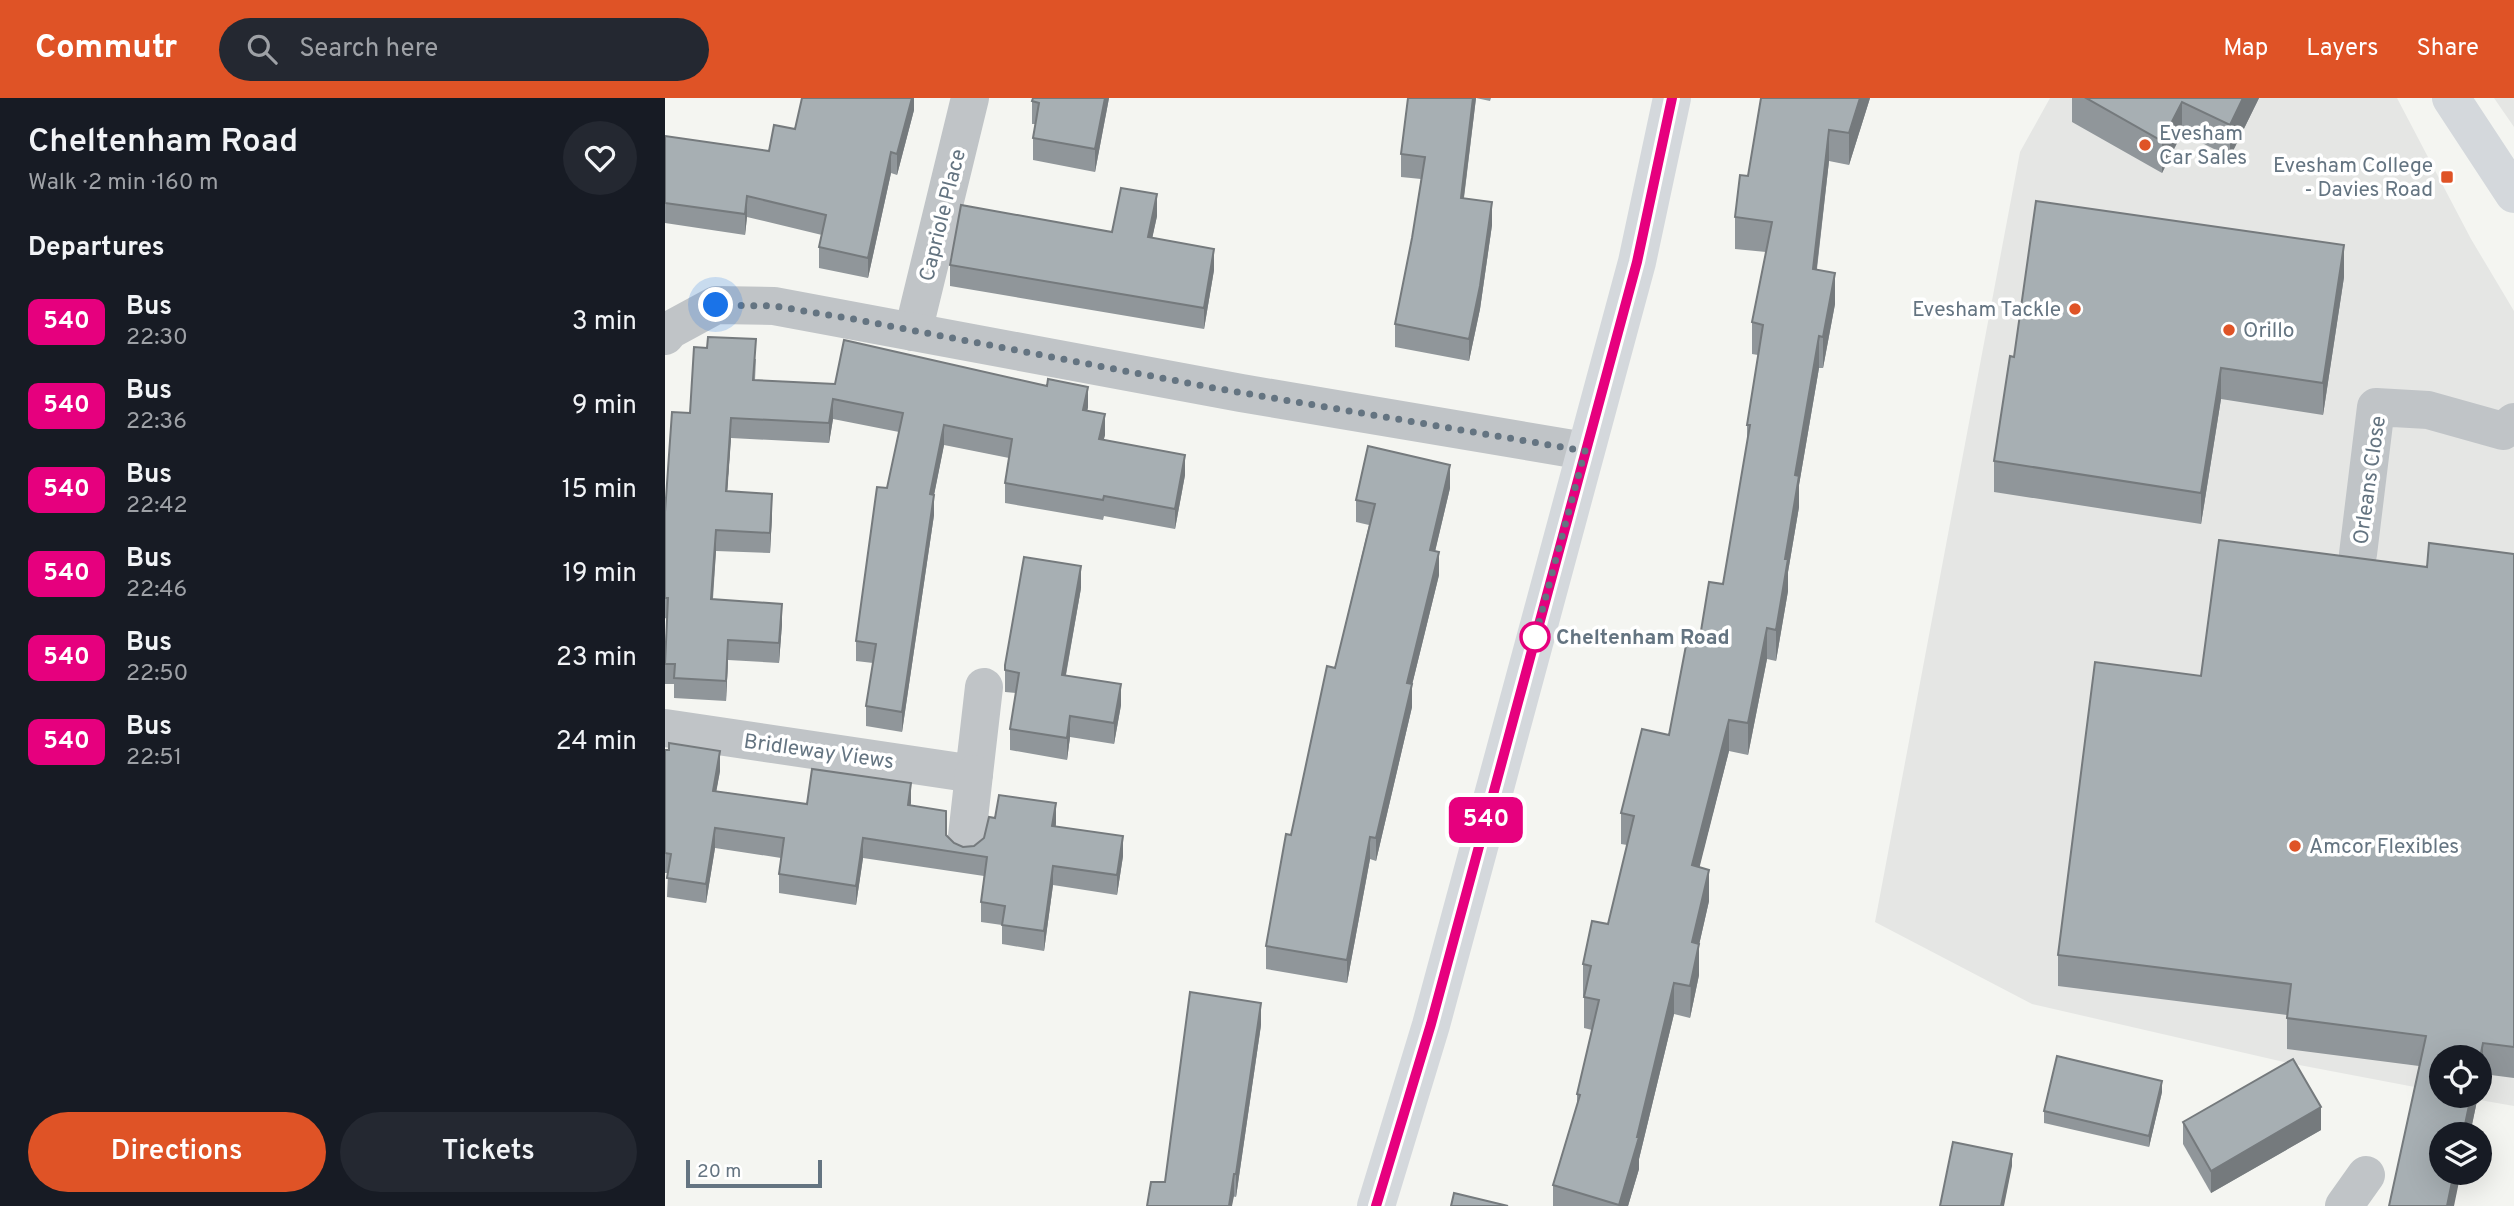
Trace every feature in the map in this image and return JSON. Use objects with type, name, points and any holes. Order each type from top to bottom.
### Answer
[{"type":"main road","points":[[1376,1206],[1431,1024],[1637,262],[1672,98]]},
{"type":"main road","points":[[2451,98],[2514,194]]},
{"type":"street","name":"Capriole Place","points":[[913,332],[970,98]]},
{"type":"street","points":[[665,336],[670,330],[716,305],[774,306],[1255,395],[1585,451]]},
{"type":"street","name":"Orleans Close","points":[[2358,554],[2376,407],[2428,410],[2510,434]]},
{"type":"street","points":[[967,845],[984,687]]},
{"type":"street","name":"Bridleway Views","points":[[665,728],[974,774]]},
{"type":"street","points":[[2344,1206],[2366,1175]]},
{"type":"shaded area","points":[[2050,98],[2397,98],[2471,239],[2514,311],[2514,1106],[2492,1102],[2492,1045],[2429,1045],[2429,1090],[2284,1062],[2032,1004],[1875,922],[2020,152]]},
{"type":"shaded area","points":[[2494,98],[2514,98],[2514,127]]},
{"type":"building","points":[[802,98],[912,98],[897,154],[891,152],[868,258],[819,247],[826,215],[747,196],[745,214],[665,203],[665,136],[769,151],[774,125],[795,129]]},
{"type":"building","points":[[1033,98],[1105,98],[1095,149],[1033,138],[1039,103],[1032,101]]},
{"type":"building","points":[[1408,98],[1473,98],[1461,198],[1492,202],[1469,339],[1395,324],[1425,157],[1401,154]]},
{"type":"building","points":[[1761,98],[1860,98],[1849,133],[1829,130],[1813,269],[1835,273],[1823,337],[1819,336],[1795,475],[1799,476],[1776,630],[1767,628],[1748,723],[1729,720],[1692,865],[1709,870],[1692,942],[1699,944],[1690,986],[1674,983],[1639,1137],[1619,1205],[1553,1185],[1580,1095],[1577,1094],[1599,1000],[1584,997],[1591,966],[1583,964],[1592,921],[1608,924],[1634,816],[1621,813],[1642,729],[1669,735],[1688,635],[1700,637],[1709,582],[1723,584],[1750,425],[1747,425],[1763,325],[1752,322],[1772,222],[1735,217],[1740,175],[1748,176]]},
{"type":"building","points":[[2086,98],[2243,98],[2230,125],[2182,102],[2162,141]]},
{"type":"building","points":[[1121,188],[1157,194],[1148,237],[1214,249],[1204,308],[950,265],[961,205],[1112,232]]},
{"type":"building","points":[[2036,201],[2344,245],[2323,383],[2221,368],[2201,493],[1994,461],[2010,356],[2014,357]]},
{"type":"building","points":[[708,337],[756,339],[753,380],[835,384],[844,340],[1047,386],[1048,379],[1088,387],[1083,410],[1105,414],[1099,439],[1185,455],[1175,509],[1104,496],[1103,500],[1005,483],[1012,439],[944,425],[930,494],[934,495],[902,712],[866,706],[876,644],[856,641],[877,487],[887,488],[903,413],[833,399],[829,423],[731,418],[726,491],[772,494],[770,533],[716,530],[711,599],[782,604],[779,643],[728,640],[726,681],[674,678],[675,664],[665,664],[668,598],[665,598],[665,512],[672,412],[690,413],[694,347],[707,348]]},
{"type":"building","points":[[1368,446],[1450,465],[1430,550],[1439,552],[1407,683],[1412,684],[1376,838],[1370,837],[1347,960],[1266,946],[1286,834],[1291,835],[1327,666],[1335,668],[1375,504],[1356,500]]},
{"type":"building","name":"Amcor Flexibles","points":[[2219,540],[2427,567],[2429,543],[2514,554],[2514,1047],[2483,1043],[2429,1045],[2429,1108],[2468,1108],[2466,1122],[2429,1122],[2429,1185],[2451,1185],[2447,1206],[2389,1206],[2426,1036],[2287,1018],[2291,984],[2058,955],[2095,662],[2201,676]]},
{"type":"building","points":[[1024,557],[1081,566],[1062,675],[1121,684],[1114,723],[1070,716],[1067,738],[1010,729],[1019,673],[1005,670],[1005,665]]},
{"type":"building","points":[[669,743],[720,751],[713,791],[807,804],[812,769],[911,783],[908,805],[946,811],[946,835],[963,847],[974,846],[984,838],[989,817],[995,818],[999,795],[1056,803],[1052,826],[1123,836],[1117,875],[1053,866],[1044,931],[1002,925],[1005,906],[981,902],[987,857],[863,838],[856,886],[779,874],[784,838],[715,828],[706,884],[667,878],[671,854],[665,853],[665,750],[669,750]]},
{"type":"building","points":[[1190,992],[1261,1003],[1236,1174],[1229,1206],[1147,1206],[1151,1182],[1165,1182]]},
{"type":"building","points":[[2057,1056],[2162,1081],[2149,1136],[2044,1111]]},
{"type":"building","points":[[2293,1059],[2321,1107],[2211,1171],[2183,1122]]},
{"type":"building","points":[[1953,1142],[2012,1154],[2001,1206],[1940,1206]]},
{"type":"building","points":[[1454,1193],[1508,1206],[1451,1206]]},
{"type":"bus line","name":"540","points":[[1376,1206],[1431,1024],[1637,262],[1672,98]]},
{"type":"place","name":"Evesham Car Sales","points":[[2145,145]]},
{"type":"place","name":"Evesham College - Davies Road","points":[[2447,177]]},
{"type":"place","name":"Evesham Tackle","points":[[2075,309]]},
{"type":"place","name":"Orillo","points":[[2229,330]]},
{"type":"place","name":"Cheltenham Road","points":[[1535,637]]},
{"type":"place","name":"Amcor Flexibles","points":[[2295,846]]},
{"type":"route","points":[[716,305],[774,306],[853,319],[1214,388],[1585,451],[1535,637]]}]
